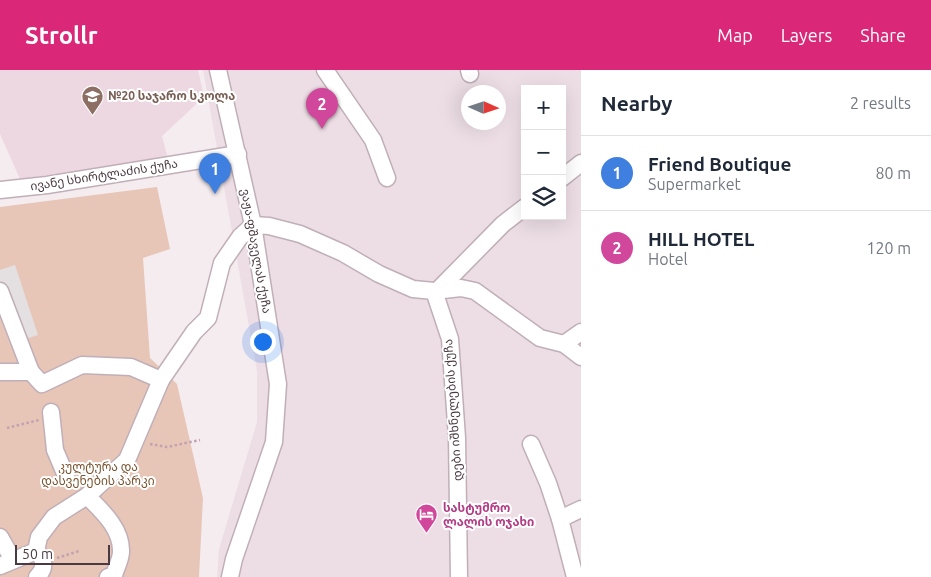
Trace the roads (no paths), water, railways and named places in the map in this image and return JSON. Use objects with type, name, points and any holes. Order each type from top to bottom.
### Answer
[{"type":"street","name":"ვაჟა-ფშაველას ქუჩა","points":[[218,70],[253,224],[278,384],[274,442],[234,559],[230,577]]},
{"type":"street","points":[[325,70],[373,140],[387,178]]},
{"type":"street","name":"ივანე სხირტლაძის ქუჩა","points":[[0,190],[47,185],[238,154]]},
{"type":"street","points":[[566,175],[581,163]]},
{"type":"street","points":[[437,290],[502,224],[521,210]]},
{"type":"street","points":[[0,536],[7,563],[39,563],[39,537],[54,517],[87,496],[127,460],[161,380],[194,332],[208,318],[222,263],[240,236],[253,224],[300,234],[343,253],[379,274],[413,289],[437,290],[460,288],[476,291],[540,338],[564,344],[581,357]]},
{"type":"street","name":"დები იშხნელების ქუჩა","points":[[437,290],[450,339],[457,438],[459,577]]},
{"type":"street","points":[[0,292],[31,372],[42,384],[82,365],[131,368],[161,380]]},
{"type":"street","points":[[564,344],[581,332]]},
{"type":"street","points":[[0,372],[31,372]]},
{"type":"street","points":[[52,414],[55,450],[66,476]]},
{"type":"street","points":[[531,444],[548,483],[575,577]]},
{"type":"street","points":[[87,496],[115,527],[121,552],[114,575],[108,577]]},
{"type":"street","points":[[560,520],[581,509]]},
{"type":"street","points":[[234,559],[239,577]]},
{"type":"place","name":"№20 საჯარო სკოლა","points":[[92,115]]},
{"type":"place","name":"HILL HOTEL","points":[[322,129]]},
{"type":"place","name":"Friend Boutique","points":[[215,194]]},
{"type":"place","name":"სასტუმრო ლალის ოჯახი","points":[[427,534]]},
{"type":"park label","name":"კულტურა და დასვენების პარკი","points":[[98,474]]}]
